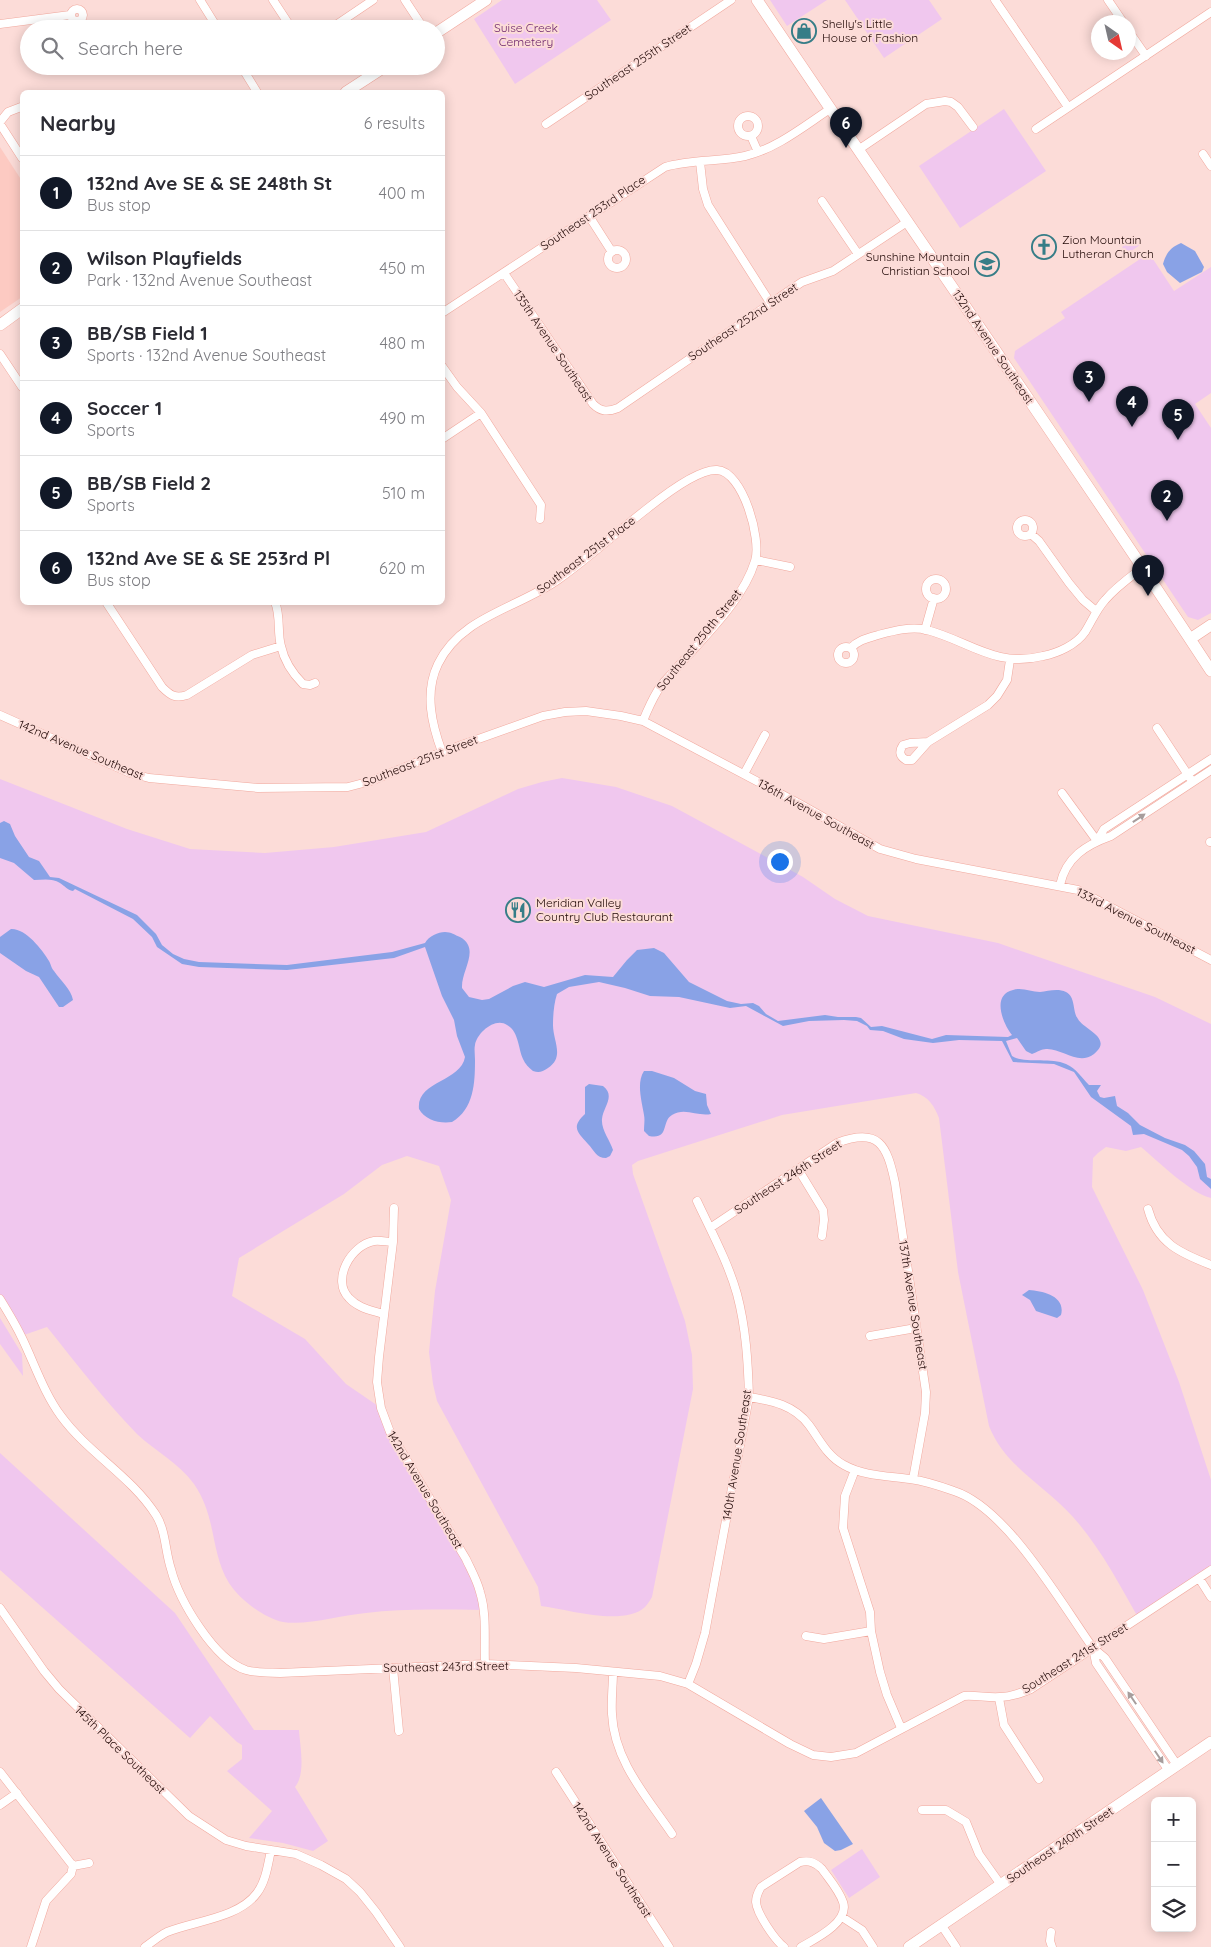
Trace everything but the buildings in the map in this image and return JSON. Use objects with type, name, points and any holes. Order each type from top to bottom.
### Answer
[{"type":"main road","points":[[445,28],[486,0]]},
{"type":"main road","name":"132nd Avenue Southeast","points":[[757,0],[999,354],[1211,671]]},
{"type":"main road","points":[[349,90],[372,75]]},
{"type":"main road","points":[[0,325],[20,310]]},
{"type":"main road","points":[[1190,639],[1211,625]]},
{"type":"main road","name":"Southeast 240th Street","points":[[909,1947],[1211,1742]]},
{"type":"street","points":[[200,0],[212,20]]},
{"type":"street","points":[[273,0],[286,20]]},
{"type":"street","points":[[343,20],[373,0]]},
{"type":"street","points":[[405,0],[418,20]]},
{"type":"street","name":"Southeast 255th Street","points":[[546,124],[731,0]]},
{"type":"street","points":[[995,0],[1068,107]]},
{"type":"street","points":[[1108,0],[1118,15]]},
{"type":"street","points":[[1036,129],[1211,12]]},
{"type":"street","points":[[31,20],[70,15]]},
{"type":"street","points":[[0,24],[20,21]]},
{"type":"street","points":[[1136,42],[1146,56]]},
{"type":"street","points":[[247,75],[256,90]]},
{"type":"street","points":[[858,150],[926,104],[951,102],[958,106],[973,127]]},
{"type":"street","points":[[20,107],[8,112],[0,123],[20,155]]},
{"type":"street","name":"Southeast 253rd Place","points":[[445,312],[664,167],[679,163],[729,159],[758,152],[774,145],[830,109]]},
{"type":"street","points":[[751,136],[758,152]]},
{"type":"street","points":[[1203,154],[1211,166]]},
{"type":"street","points":[[700,162],[703,189],[708,205],[771,304]]},
{"type":"street","points":[[822,201],[858,254]]},
{"type":"street","points":[[589,216],[612,252]]},
{"type":"street","name":"Southeast 252nd Street","points":[[607,411],[618,408],[802,282],[833,271],[907,222]]},
{"type":"street","name":"135th Avenue Southeast","points":[[504,273],[592,404],[597,409],[607,411]]},
{"type":"street","points":[[0,354],[20,385]]},
{"type":"street","points":[[445,370],[480,413],[541,506],[540,519]]},
{"type":"street","points":[[445,437],[480,413]]},
{"type":"street","name":"Southeast 251st Place","points":[[442,752],[433,728],[430,706],[432,683],[437,665],[460,634],[479,621],[536,594],[560,578],[656,502],[694,477],[706,471],[718,470],[726,473],[734,481],[751,512],[755,533],[756,560]]},
{"type":"street","points":[[1031,534],[1039,541],[1078,595],[1096,611]]},
{"type":"street","points":[[756,560],[790,566]]},
{"type":"street","name":"Southeast 250th Street","points":[[642,721],[658,690],[726,611],[744,586],[756,560]]},
{"type":"street","points":[[852,648],[857,642],[898,630],[925,630],[994,656],[1010,660],[1042,656],[1061,650],[1075,642],[1084,633],[1096,611],[1114,590],[1142,568]]},
{"type":"street","points":[[925,630],[934,598]]},
{"type":"street","points":[[108,605],[162,687],[171,695],[179,698],[252,655],[281,646]]},
{"type":"street","points":[[276,605],[281,646],[288,664],[300,681],[307,685],[315,683]]},
{"type":"street","points":[[928,742],[988,705],[997,696],[1007,680],[1010,660]]},
{"type":"street","name":"Southeast 251st Street","points":[[194,781],[258,788],[348,787],[371,781],[442,752],[536,718],[565,712],[586,711],[642,721]]},
{"type":"street","name":"142nd Avenue Southeast","points":[[0,716],[130,773],[149,778],[194,781]]},
{"type":"street","name":"136th Avenue Southeast","points":[[642,721],[744,774],[880,849],[916,859],[1060,885]]},
{"type":"street","points":[[1157,728],[1192,782]]},
{"type":"street","points":[[744,774],[765,735]]},
{"type":"street","points":[[1097,841],[1104,829],[1211,759]]},
{"type":"street","points":[[1060,885],[1068,864],[1097,841],[1111,836],[1211,770]]},
{"type":"street","points":[[1062,792],[1097,841]]},
{"type":"street","name":"133rd Avenue Southeast","points":[[1060,885],[1078,890],[1102,901],[1211,960]]},
{"type":"street","name":"Southeast 246th Street","points":[[710,1228],[837,1143],[860,1136],[870,1138]]},
{"type":"street","name":"137th Avenue Southeast","points":[[870,1138],[884,1148],[892,1169],[926,1392],[913,1480]]},
{"type":"street","points":[[798,1169],[823,1210],[822,1236]]},
{"type":"street","name":"140th Avenue Southeast","points":[[688,1684],[705,1633],[750,1397],[744,1326],[736,1292],[697,1201]]},
{"type":"street","name":"142nd Avenue Southeast","points":[[394,1208],[393,1242],[383,1314],[378,1382],[381,1408],[390,1432],[475,1577],[481,1593],[483,1610],[485,1664]]},
{"type":"street","points":[[1148,1209],[1152,1223],[1161,1236],[1174,1249],[1211,1265]]},
{"type":"street","points":[[383,1314],[361,1307],[348,1297],[342,1286],[342,1272],[350,1257],[360,1248],[373,1241],[393,1242]]},
{"type":"street","name":"Southeast 243rd Street","points":[[0,1299],[21,1336],[48,1396],[62,1417],[135,1490],[157,1516],[162,1528],[175,1583],[211,1642],[235,1664],[245,1669],[262,1672],[485,1664],[576,1668],[660,1676],[688,1684]]},
{"type":"street","points":[[870,1336],[916,1328]]},
{"type":"street","points":[[750,1397],[771,1400],[789,1407],[808,1424],[832,1457],[845,1466],[855,1470],[913,1480],[957,1492],[992,1514],[1032,1561],[1093,1648],[1105,1658],[1173,1768]]},
{"type":"street","points":[[855,1470],[845,1496],[843,1528],[870,1612],[871,1632],[887,1695],[901,1728]]},
{"type":"street","name":"Southeast 241st Street","points":[[688,1684],[790,1744],[814,1755],[846,1756],[964,1696],[999,1698],[1031,1689],[1211,1570]]},
{"type":"street","points":[[1199,1578],[1211,1597]]},
{"type":"street","name":"145th Place Southeast","points":[[0,1608],[44,1671],[59,1689],[188,1816],[226,1840],[246,1846],[296,1854],[346,1879],[360,1892],[376,1912],[400,1947]]},
{"type":"street","points":[[806,1636],[824,1639],[871,1632]]},
{"type":"street","points":[[394,1668],[399,1731]]},
{"type":"street","points":[[613,1672],[612,1714],[615,1736],[621,1756],[672,1834]]},
{"type":"street","points":[[999,1698],[1004,1725],[1039,1778]]},
{"type":"street","points":[[0,1772],[73,1866]]},
{"type":"street","name":"142nd Avenue Southeast","points":[[556,1772],[669,1947]]},
{"type":"street","points":[[0,1805],[17,1793]]},
{"type":"street","points":[[922,1810],[946,1810],[966,1822],[979,1854],[1000,1885]]},
{"type":"street","points":[[145,1947],[166,1932],[236,1911],[248,1903],[257,1893],[264,1880],[271,1850]]},
{"type":"street","points":[[784,1947],[778,1942],[758,1911],[756,1899],[762,1887],[800,1862],[806,1861],[822,1868],[844,1906],[842,1916],[836,1924],[801,1947]]},
{"type":"street","points":[[73,1866],[88,1863]]},
{"type":"street","points":[[31,1947],[46,1901],[71,1874],[73,1866]]},
{"type":"street","points":[[842,1916],[862,1930],[873,1947]]},
{"type":"street","points":[[942,1926],[956,1947]]},
{"type":"street","points":[[1051,1932],[1052,1947]]},
{"type":"shaded area","points":[[0,147],[20,178],[20,298],[0,312]]},
{"type":"green space","name":"Suise Creek Cemetery","points":[[502,0],[597,0],[611,20],[515,84],[474,19]]},
{"type":"green space","points":[[770,0],[827,0],[787,26]]},
{"type":"green space","points":[[845,0],[929,0],[942,19],[884,58]]},
{"type":"green space","points":[[1004,109],[1046,171],[960,228],[919,166]]},
{"type":"green space","points":[[1136,238],[1140,245],[1127,254],[1122,247]]},
{"type":"green space","points":[[1149,253],[1174,291],[1211,267],[1211,393],[1195,404],[1211,428],[1211,613],[1198,620],[1188,617],[1014,358],[1015,351],[1065,318],[1061,312]]},
{"type":"green space","points":[[562,778],[616,787],[672,806],[803,877],[835,899],[868,916],[998,943],[1155,997],[1211,1024],[1211,1198],[1184,1183],[1141,1147],[1126,1151],[1106,1147],[1098,1153],[1093,1158],[1092,1187],[1143,1290],[1179,1382],[1211,1480],[1211,1570],[1139,1619],[1109,1566],[1083,1529],[1062,1506],[1015,1464],[996,1440],[989,1426],[958,1272],[939,1118],[930,1102],[916,1093],[782,1115],[638,1161],[632,1165],[633,1174],[685,1321],[692,1355],[693,1389],[652,1597],[645,1607],[635,1613],[623,1616],[594,1615],[541,1606],[538,1587],[437,1401],[429,1352],[435,1291],[451,1200],[439,1166],[407,1156],[382,1165],[344,1194],[239,1258],[232,1296],[305,1339],[346,1384],[381,1408],[390,1432],[466,1559],[483,1610],[380,1611],[302,1623],[283,1622],[260,1612],[239,1595],[229,1583],[219,1559],[210,1522],[201,1496],[188,1477],[174,1463],[137,1434],[90,1381],[47,1327],[21,1336],[0,1299],[0,779],[127,829],[190,849],[265,853],[334,847],[426,832],[518,789]]},
{"type":"green space","points":[[0,1318],[22,1354],[23,1376],[0,1344]]},
{"type":"green space","points":[[0,1453],[175,1613],[254,1730],[299,1730],[301,1767],[295,1787],[328,1841],[313,1851],[283,1843],[249,1838],[272,1811],[227,1771],[242,1759],[242,1745],[210,1716],[190,1738],[0,1570]]},
{"type":"green space","points":[[862,1849],[880,1877],[849,1898],[831,1870]]},
{"type":"water","points":[[1181,243],[1195,251],[1204,267],[1202,272],[1180,283],[1167,272],[1163,264],[1169,251]]},
{"type":"water","points":[[4,821],[10,824],[15,836],[29,857],[39,861],[50,877],[59,878],[137,915],[156,934],[162,945],[173,954],[184,959],[199,962],[287,965],[392,952],[425,943],[434,935],[447,932],[460,937],[466,942],[470,954],[462,981],[462,988],[469,997],[482,1000],[489,999],[513,986],[525,982],[544,987],[585,975],[613,977],[637,950],[654,948],[664,953],[689,982],[727,1001],[741,1004],[753,1003],[778,1021],[825,1015],[856,1017],[861,1018],[871,1027],[882,1026],[932,1039],[946,1035],[1008,1037],[1012,1035],[1005,1024],[1001,1010],[1002,998],[1006,993],[1020,989],[1040,992],[1060,990],[1069,994],[1073,1001],[1076,1016],[1099,1039],[1101,1043],[1099,1048],[1094,1054],[1082,1058],[1052,1049],[1032,1054],[1026,1051],[1017,1038],[1006,1041],[1012,1056],[1023,1060],[1060,1062],[1070,1066],[1089,1085],[1101,1085],[1097,1091],[1100,1097],[1115,1096],[1117,1106],[1128,1113],[1140,1125],[1165,1138],[1185,1145],[1194,1151],[1205,1164],[1207,1177],[1211,1179],[1211,1189],[1200,1179],[1197,1167],[1182,1150],[1144,1134],[1133,1135],[1131,1126],[1091,1097],[1074,1072],[1054,1064],[1013,1062],[1002,1041],[959,1040],[933,1043],[904,1039],[883,1031],[870,1030],[867,1026],[857,1021],[844,1020],[809,1021],[783,1026],[746,1006],[730,1008],[679,997],[650,996],[599,982],[569,987],[557,994],[553,1031],[557,1054],[553,1064],[542,1071],[533,1071],[526,1064],[521,1055],[516,1036],[507,1025],[497,1023],[483,1031],[476,1040],[475,1045],[474,1086],[469,1103],[459,1117],[452,1122],[433,1120],[425,1116],[419,1109],[420,1100],[431,1087],[456,1072],[462,1065],[465,1057],[457,1036],[454,1020],[442,996],[425,947],[394,958],[287,970],[199,967],[182,964],[157,947],[152,937],[133,919],[75,889],[73,891],[69,890],[57,881],[34,880],[14,863],[0,858],[0,823]]},
{"type":"water","points":[[11,929],[22,932],[38,945],[53,970],[68,989],[73,1000],[63,1007],[59,1007],[39,977],[26,971],[0,953],[0,937]]},
{"type":"water","points":[[644,1071],[652,1071],[674,1078],[695,1091],[706,1094],[707,1105],[711,1114],[677,1113],[669,1118],[663,1133],[649,1136],[644,1131],[640,1093],[640,1081]]},
{"type":"water","points":[[589,1084],[603,1086],[607,1090],[609,1098],[602,1123],[613,1150],[610,1156],[606,1158],[600,1157],[596,1153],[577,1129],[578,1122],[585,1114],[585,1087]]},
{"type":"water","points":[[1029,1290],[1047,1293],[1057,1299],[1062,1309],[1061,1315],[1057,1318],[1036,1311],[1030,1300],[1022,1295]]},
{"type":"water","points":[[821,1798],[853,1844],[835,1851],[824,1843],[817,1827],[804,1811]]},
{"type":"place","name":"Shelly's Little House of Fashion","points":[[804,31]]},
{"type":"place","name":"132nd Ave SE & SE 253rd Pl","points":[[846,148]]},
{"type":"place","name":"Zion Mountain Lutheran Church","points":[[1044,247]]},
{"type":"place","name":"Sunshine Mountain Christian School","points":[[987,264]]},
{"type":"place","name":"BB/SB Field 1","points":[[1089,402]]},
{"type":"place","name":"Soccer 1","points":[[1132,427]]},
{"type":"place","name":"BB/SB Field 2","points":[[1178,440]]},
{"type":"place","name":"Wilson Playfields","points":[[1167,521]]},
{"type":"place","name":"132nd Ave SE & SE 248th St","points":[[1148,596]]},
{"type":"place","name":"Meridian Valley Country Club Restaurant","points":[[518,910]]}]
